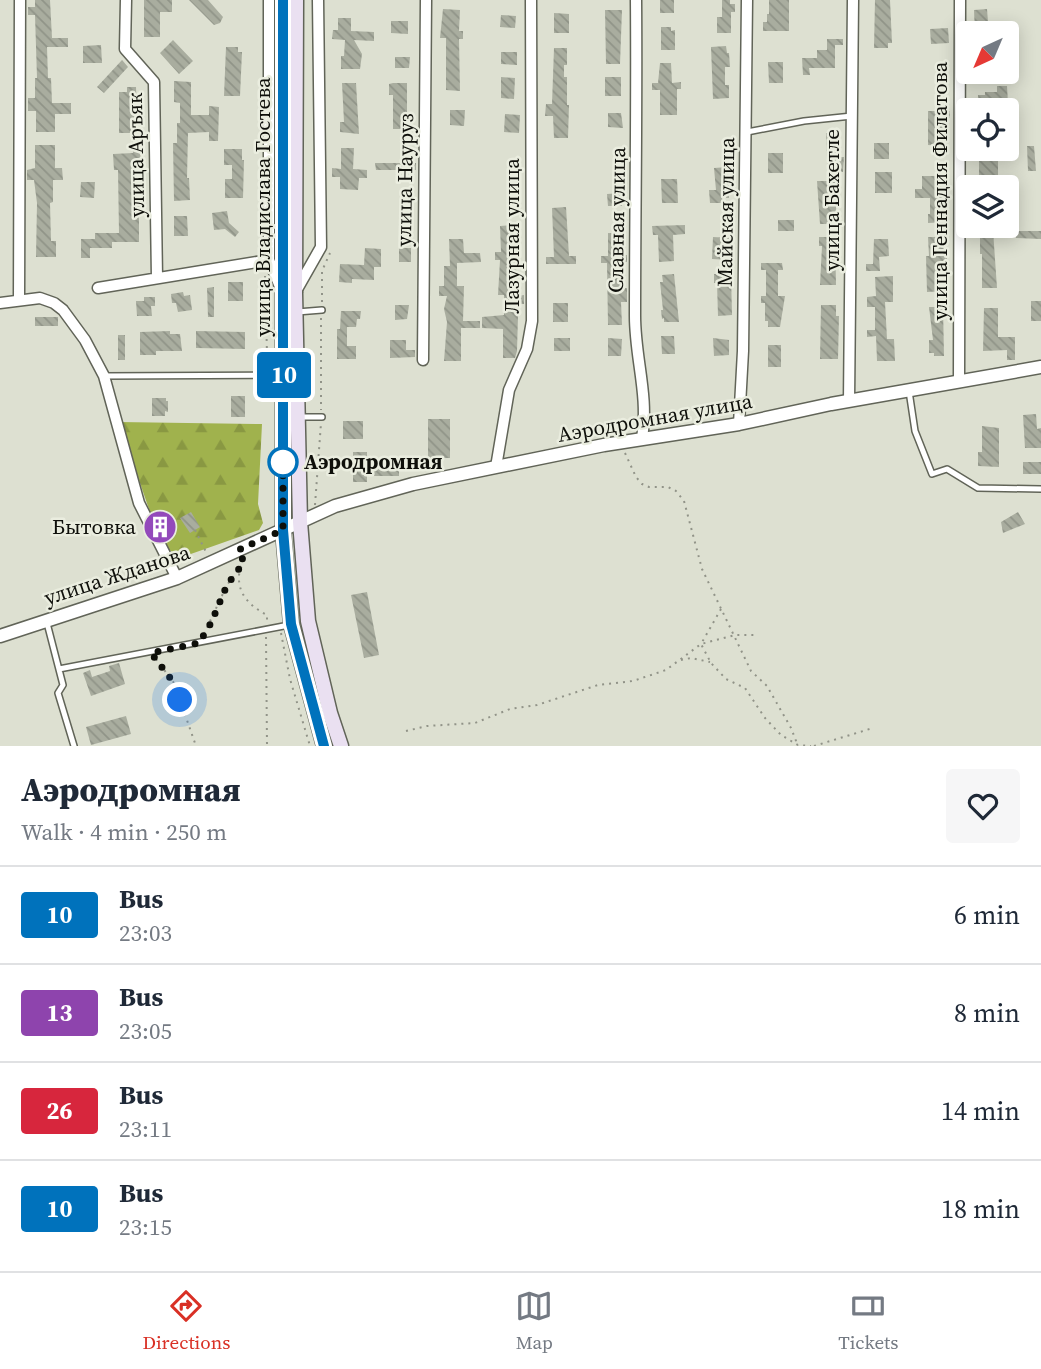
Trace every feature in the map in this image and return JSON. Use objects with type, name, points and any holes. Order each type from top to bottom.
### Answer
[{"type":"main road","name":"улица Владислава Гостева","points":[[283,0],[289,295],[295,312],[300,522],[308,621],[330,713],[341,746]]},
{"type":"main road","name":"улица Владислава Гостева","points":[[296,0],[289,295],[284,375],[283,530],[291,624],[324,746]]},
{"type":"street","points":[[19,300],[20,0]]},
{"type":"street","name":"улица Аръяк","points":[[126,0],[125,49],[154,82],[157,278]]},
{"type":"street","points":[[269,0],[264,261],[289,295],[321,247],[318,0]]},
{"type":"street","name":"улица Науруз","points":[[423,360],[426,0]]},
{"type":"street","name":"Лазурная улица","points":[[496,467],[509,390],[527,349],[532,321],[531,0]]},
{"type":"street","name":"Славная улица","points":[[636,0],[638,151],[635,321],[646,414],[642,439]]},
{"type":"street","name":"Майская улица","points":[[739,424],[743,351],[747,0]]},
{"type":"street","name":"улица Бахетле","points":[[849,401],[853,0]]},
{"type":"street","name":"улица Геннадия Филатова","points":[[959,382],[960,0]]},
{"type":"street","points":[[98,288],[264,261]]},
{"type":"street","points":[[0,303],[40,298],[54,303],[63,310],[85,341],[104,376],[139,503],[177,578]]},
{"type":"street","name":"Аэродромная улица","points":[[283,530],[335,506],[413,484],[621,442],[739,424],[849,401],[1041,367]]},
{"type":"street","name":"улица Жданова","points":[[0,636],[177,578],[212,563],[241,556],[283,530]]},
{"type":"lane","points":[[747,132],[804,121],[852,117]]},
{"type":"lane","points":[[295,312],[321,310]]},
{"type":"lane","points":[[104,376],[284,375]]},
{"type":"lane","points":[[909,390],[915,431],[932,474],[947,469],[978,488],[1041,489]]},
{"type":"lane","points":[[298,417],[322,416]]},
{"type":"lane","points":[[47,619],[63,685],[58,693],[74,746]]},
{"type":"lane","points":[[59,669],[291,624]]},
{"type":"path","points":[[264,261],[267,355],[272,360]]},
{"type":"path","points":[[621,442],[636,477],[642,484],[649,487],[668,487],[676,491],[684,501],[702,569],[751,671],[767,686],[798,746]]},
{"type":"path","points":[[195,530],[212,563]]},
{"type":"path","points":[[241,556],[239,576],[244,598],[253,607],[268,615],[267,746]]},
{"type":"path","points":[[199,643],[211,623],[241,556]]},
{"type":"path","points":[[406,731],[428,726],[475,723],[510,709],[537,705],[598,685],[633,681],[666,670],[701,644],[721,608]]},
{"type":"path","points":[[701,644],[735,635],[758,635]]},
{"type":"path","points":[[701,644],[711,663],[726,680],[745,688],[765,718],[781,735],[798,746],[813,746],[873,728]]},
{"type":"path","points":[[151,653],[174,683],[196,746]]},
{"type":"path","points":[[681,660],[691,658],[711,663]]},
{"type":"green space","points":[[119,422],[262,424],[258,504],[263,523],[259,530],[188,555],[174,554],[160,541]]},
{"type":"building","points":[[35,0],[50,0],[52,38],[68,38],[68,47],[47,47],[52,103],[71,103],[71,114],[55,114],[55,132],[36,132],[36,111],[28,111],[28,98],[35,98],[37,78],[35,15],[28,15],[28,7],[35,7]]},
{"type":"building","points":[[144,0],[172,0],[172,12],[160,12],[160,37],[144,37]]},
{"type":"building","points":[[189,0],[208,0],[223,17],[220,23],[214,25]]},
{"type":"building","points":[[660,0],[674,0],[674,13],[660,13]]},
{"type":"building","points":[[722,0],[730,0],[730,4],[735,4],[735,12],[731,12],[731,33],[717,33],[717,17],[722,17]]},
{"type":"building","points":[[769,0],[789,0],[789,31],[763,31],[763,22],[767,22],[769,14]]},
{"type":"building","points":[[875,0],[890,0],[892,43],[888,43],[888,48],[874,48]]},
{"type":"building","points":[[443,9],[460,10],[459,31],[463,31],[463,39],[459,39],[460,91],[446,90],[446,38],[440,38]]},
{"type":"building","points":[[987,9],[988,21],[974,21],[974,10]]},
{"type":"building","points":[[605,10],[622,10],[620,64],[606,64]]},
{"type":"building","points":[[554,13],[569,14],[569,33],[554,33]]},
{"type":"building","points":[[501,15],[516,16],[515,28],[500,27]]},
{"type":"building","points":[[338,18],[351,18],[351,31],[374,32],[374,41],[354,40],[362,54],[360,69],[341,69],[345,40],[332,39],[333,30],[338,30]]},
{"type":"building","points":[[391,21],[408,21],[408,34],[391,33]]},
{"type":"building","points":[[661,27],[675,30],[675,50],[661,50]]},
{"type":"building","points":[[948,28],[949,43],[931,44],[930,29]]},
{"type":"building","points":[[827,39],[843,39],[843,45],[835,45],[835,68],[809,68],[810,75],[803,75],[802,58],[817,58],[817,50],[827,50]]},
{"type":"building","points":[[173,40],[193,61],[179,74],[160,53]]},
{"type":"building","points":[[101,45],[102,63],[83,63],[83,46]]},
{"type":"building","points":[[726,46],[730,67],[725,67],[725,85],[729,85],[729,98],[713,99],[711,47]]},
{"type":"building","points":[[226,47],[238,47],[238,52],[242,52],[240,96],[224,96]]},
{"type":"building","points":[[554,48],[567,48],[564,77],[567,77],[569,105],[568,138],[554,138],[553,116],[545,116],[546,104],[552,104]]},
{"type":"building","points":[[501,52],[517,52],[517,65],[501,64]]},
{"type":"building","points":[[395,57],[410,57],[409,68],[395,68]]},
{"type":"building","points":[[122,60],[128,67],[104,93],[97,87]]},
{"type":"building","points":[[768,62],[783,62],[783,83],[769,83]]},
{"type":"building","points":[[660,63],[671,63],[672,83],[681,82],[681,89],[677,89],[677,115],[660,115],[660,90],[652,90],[652,83],[658,83]]},
{"type":"building","points":[[501,77],[515,78],[514,99],[501,98]]},
{"type":"building","points":[[605,77],[621,77],[621,96],[605,96]]},
{"type":"building","points":[[174,81],[191,82],[191,115],[209,115],[209,106],[219,107],[218,141],[209,141],[209,132],[188,133],[187,178],[190,200],[174,201],[173,143],[177,143],[180,103],[174,102]]},
{"type":"building","points":[[342,83],[356,83],[359,134],[340,132],[340,122],[344,122]]},
{"type":"building","points":[[407,83],[407,129],[393,129],[393,95],[389,95],[389,84]]},
{"type":"building","points":[[997,86],[1007,86],[1008,98],[978,98],[978,95],[985,95],[985,92],[997,92]]},
{"type":"building","points":[[127,87],[136,87],[137,115],[141,115],[141,122],[135,123],[135,133],[119,133],[119,92],[127,92]]},
{"type":"building","points":[[450,110],[465,110],[464,126],[450,125]]},
{"type":"building","points":[[928,111],[950,111],[950,118],[943,119],[942,146],[928,145]]},
{"type":"building","points":[[608,113],[621,113],[623,128],[608,127]]},
{"type":"building","points":[[505,114],[520,115],[519,133],[504,132]]},
{"type":"building","points":[[826,133],[840,133],[839,157],[844,157],[843,172],[837,172],[836,164],[827,164]]},
{"type":"building","points":[[132,140],[143,140],[143,146],[140,146],[141,169],[137,169],[137,198],[144,198],[145,214],[139,214],[139,242],[112,242],[112,248],[90,248],[90,258],[81,258],[81,239],[95,239],[95,233],[119,233],[118,170],[114,170],[113,154],[133,153]]},
{"type":"building","points":[[874,143],[889,143],[889,159],[874,159]]},
{"type":"building","points":[[35,145],[55,145],[55,168],[62,168],[63,180],[53,180],[53,202],[50,203],[51,241],[56,241],[56,257],[36,257],[37,203],[34,180],[27,180],[27,170],[35,168]]},
{"type":"building","points":[[1027,146],[1034,146],[1036,171],[1028,171]]},
{"type":"building","points":[[341,148],[354,148],[353,169],[367,170],[367,178],[359,178],[358,190],[340,189],[340,177],[332,177],[332,168],[341,169]]},
{"type":"building","points":[[224,149],[242,149],[243,198],[225,198],[225,179],[232,179],[232,165],[224,165]]},
{"type":"building","points":[[768,153],[783,153],[783,173],[768,173]]},
{"type":"building","points":[[979,161],[998,161],[998,175],[979,175]]},
{"type":"building","points":[[375,163],[416,163],[416,170],[376,170]]},
{"type":"building","points":[[728,167],[729,198],[722,198],[723,203],[710,203],[709,190],[716,190],[714,168]]},
{"type":"building","points":[[875,172],[892,172],[892,193],[875,193]]},
{"type":"building","points":[[922,176],[941,176],[942,204],[944,212],[947,212],[947,222],[928,223],[930,198],[915,198],[915,189],[922,189]]},
{"type":"building","points":[[661,179],[677,179],[678,203],[662,203]]},
{"type":"building","points":[[817,181],[838,181],[835,224],[820,224]]},
{"type":"building","points":[[81,182],[95,182],[94,198],[80,197]]},
{"type":"building","points":[[621,193],[622,206],[608,206],[607,194]]},
{"type":"building","points":[[566,207],[569,256],[576,256],[576,264],[546,264],[546,257],[554,257],[552,208]]},
{"type":"building","points":[[227,211],[229,223],[239,232],[235,237],[225,229],[214,230],[212,213]]},
{"type":"building","points":[[174,216],[187,216],[188,236],[174,236]]},
{"type":"building","points":[[778,220],[794,220],[794,231],[778,231]]},
{"type":"building","points":[[515,225],[517,296],[524,295],[524,304],[506,304],[518,316],[517,351],[515,358],[503,358],[503,329],[482,328],[482,317],[504,315],[504,295],[498,295],[500,260],[495,260],[495,252],[501,252],[500,226]]},
{"type":"building","points":[[685,225],[685,234],[673,235],[674,261],[659,262],[658,235],[653,235],[652,226]]},
{"type":"building","points":[[1019,231],[1041,231],[1041,239],[1016,238],[1019,238]]},
{"type":"building","points":[[608,233],[622,234],[622,241],[625,241],[627,262],[624,288],[627,288],[627,302],[621,302],[622,325],[608,325],[607,263],[601,263],[601,256],[608,256]]},
{"type":"building","points":[[713,237],[731,238],[730,260],[712,259]]},
{"type":"building","points":[[819,237],[835,237],[836,285],[820,285],[822,246],[819,246]]},
{"type":"building","points":[[928,237],[943,237],[944,256],[947,256],[947,263],[944,263],[945,291],[927,292]]},
{"type":"building","points":[[980,238],[994,238],[997,288],[982,288]]},
{"type":"building","points":[[449,239],[463,239],[464,253],[480,253],[481,262],[457,263],[457,286],[464,286],[463,321],[480,321],[480,328],[461,328],[461,361],[444,361],[447,322],[444,309],[447,296],[439,296],[439,286],[444,286],[444,266],[450,266]]},
{"type":"building","points":[[874,239],[888,239],[889,256],[879,257],[880,271],[866,271],[866,264],[873,264]]},
{"type":"building","points":[[365,248],[381,249],[381,267],[374,267],[374,280],[352,279],[352,283],[339,282],[340,264],[364,265]]},
{"type":"building","points":[[399,248],[411,248],[411,262],[399,262]]},
{"type":"building","points":[[761,263],[782,263],[783,270],[778,270],[778,296],[785,296],[780,327],[768,327],[768,321],[765,321],[765,303],[761,303],[761,296],[766,296],[766,270],[761,270]]},
{"type":"building","points":[[674,274],[679,322],[664,322],[660,282],[663,282],[662,275]]},
{"type":"building","points":[[714,274],[731,274],[732,315],[718,316],[717,283],[714,283]]},
{"type":"building","points":[[893,276],[893,302],[885,302],[887,339],[894,339],[895,361],[877,361],[876,336],[867,337],[867,330],[875,330],[875,307],[867,307],[867,297],[876,296],[875,277]]},
{"type":"building","points":[[228,282],[243,282],[243,301],[228,301]]},
{"type":"building","points":[[214,287],[214,317],[208,317],[207,288]]},
{"type":"building","points":[[183,292],[184,296],[190,295],[192,310],[178,312],[176,303],[172,303],[171,294]]},
{"type":"building","points":[[144,297],[155,297],[155,306],[151,306],[152,316],[137,316],[136,301],[144,301]]},
{"type":"building","points":[[1031,301],[1041,301],[1041,321],[1031,321]]},
{"type":"building","points":[[553,303],[568,303],[568,322],[553,322]]},
{"type":"building","points":[[395,305],[409,305],[407,319],[395,320]]},
{"type":"building","points":[[821,305],[836,305],[836,316],[839,316],[838,359],[820,359]]},
{"type":"building","points":[[929,307],[943,307],[944,356],[929,353],[929,340],[933,340]]},
{"type":"building","points":[[984,308],[998,308],[998,337],[1015,337],[1015,360],[1007,360],[1007,350],[983,351]]},
{"type":"building","points":[[341,311],[361,311],[356,327],[347,327],[347,346],[356,346],[356,359],[337,359],[337,329],[340,329]]},
{"type":"building","points":[[35,317],[58,317],[58,326],[35,326]]},
{"type":"building","points":[[170,331],[170,334],[180,334],[182,351],[156,351],[156,355],[140,355],[140,332]]},
{"type":"building","points":[[196,331],[245,332],[245,349],[196,348]]},
{"type":"building","points":[[118,335],[125,335],[125,360],[118,360]]},
{"type":"building","points":[[661,336],[674,336],[675,354],[662,354]]},
{"type":"building","points":[[554,338],[570,338],[570,351],[554,351]]},
{"type":"building","points":[[608,338],[622,339],[621,356],[608,356]]},
{"type":"building","points":[[713,338],[729,340],[729,355],[714,356]]},
{"type":"building","points":[[390,340],[406,340],[406,350],[415,350],[415,357],[390,358]]},
{"type":"building","points":[[768,345],[781,345],[781,367],[768,367]]},
{"type":"building","points":[[231,396],[245,396],[245,417],[231,417]]},
{"type":"building","points":[[152,398],[166,398],[168,412],[165,411],[165,416],[152,416]]},
{"type":"building","points":[[1036,414],[1037,429],[1041,428],[1041,448],[1025,448],[1023,415]]},
{"type":"building","points":[[428,419],[450,419],[450,458],[428,458]]},
{"type":"building","points":[[343,421],[363,421],[363,439],[343,439]]},
{"type":"building","points":[[982,426],[999,428],[999,467],[978,466],[978,452],[982,452]]},
{"type":"building","points":[[353,452],[367,452],[367,459],[399,459],[399,476],[367,476],[367,482],[353,482]]},
{"type":"building","points":[[1023,462],[1041,462],[1041,474],[1023,474]]},
{"type":"building","points":[[191,512],[200,527],[190,533],[180,518]]},
{"type":"building","points":[[1018,512],[1025,524],[1003,533],[1001,522]]},
{"type":"building","points":[[367,592],[379,655],[364,658],[351,595]]},
{"type":"building","points":[[119,663],[125,684],[91,696],[83,673],[90,670],[92,677],[110,671],[109,666]]},
{"type":"building","points":[[126,716],[131,734],[91,745],[86,727]]},
{"type":"bus line","name":"10","points":[[283,0],[283,530],[291,624],[324,746]]},
{"type":"place","name":"Аэродромная","points":[[283,462]]},
{"type":"place","name":"Бытовка","points":[[160,527]]},
{"type":"route","points":[[180,700],[174,683],[151,653],[199,643],[211,623],[227,585],[244,562],[238,550],[283,530],[283,462]]}]
